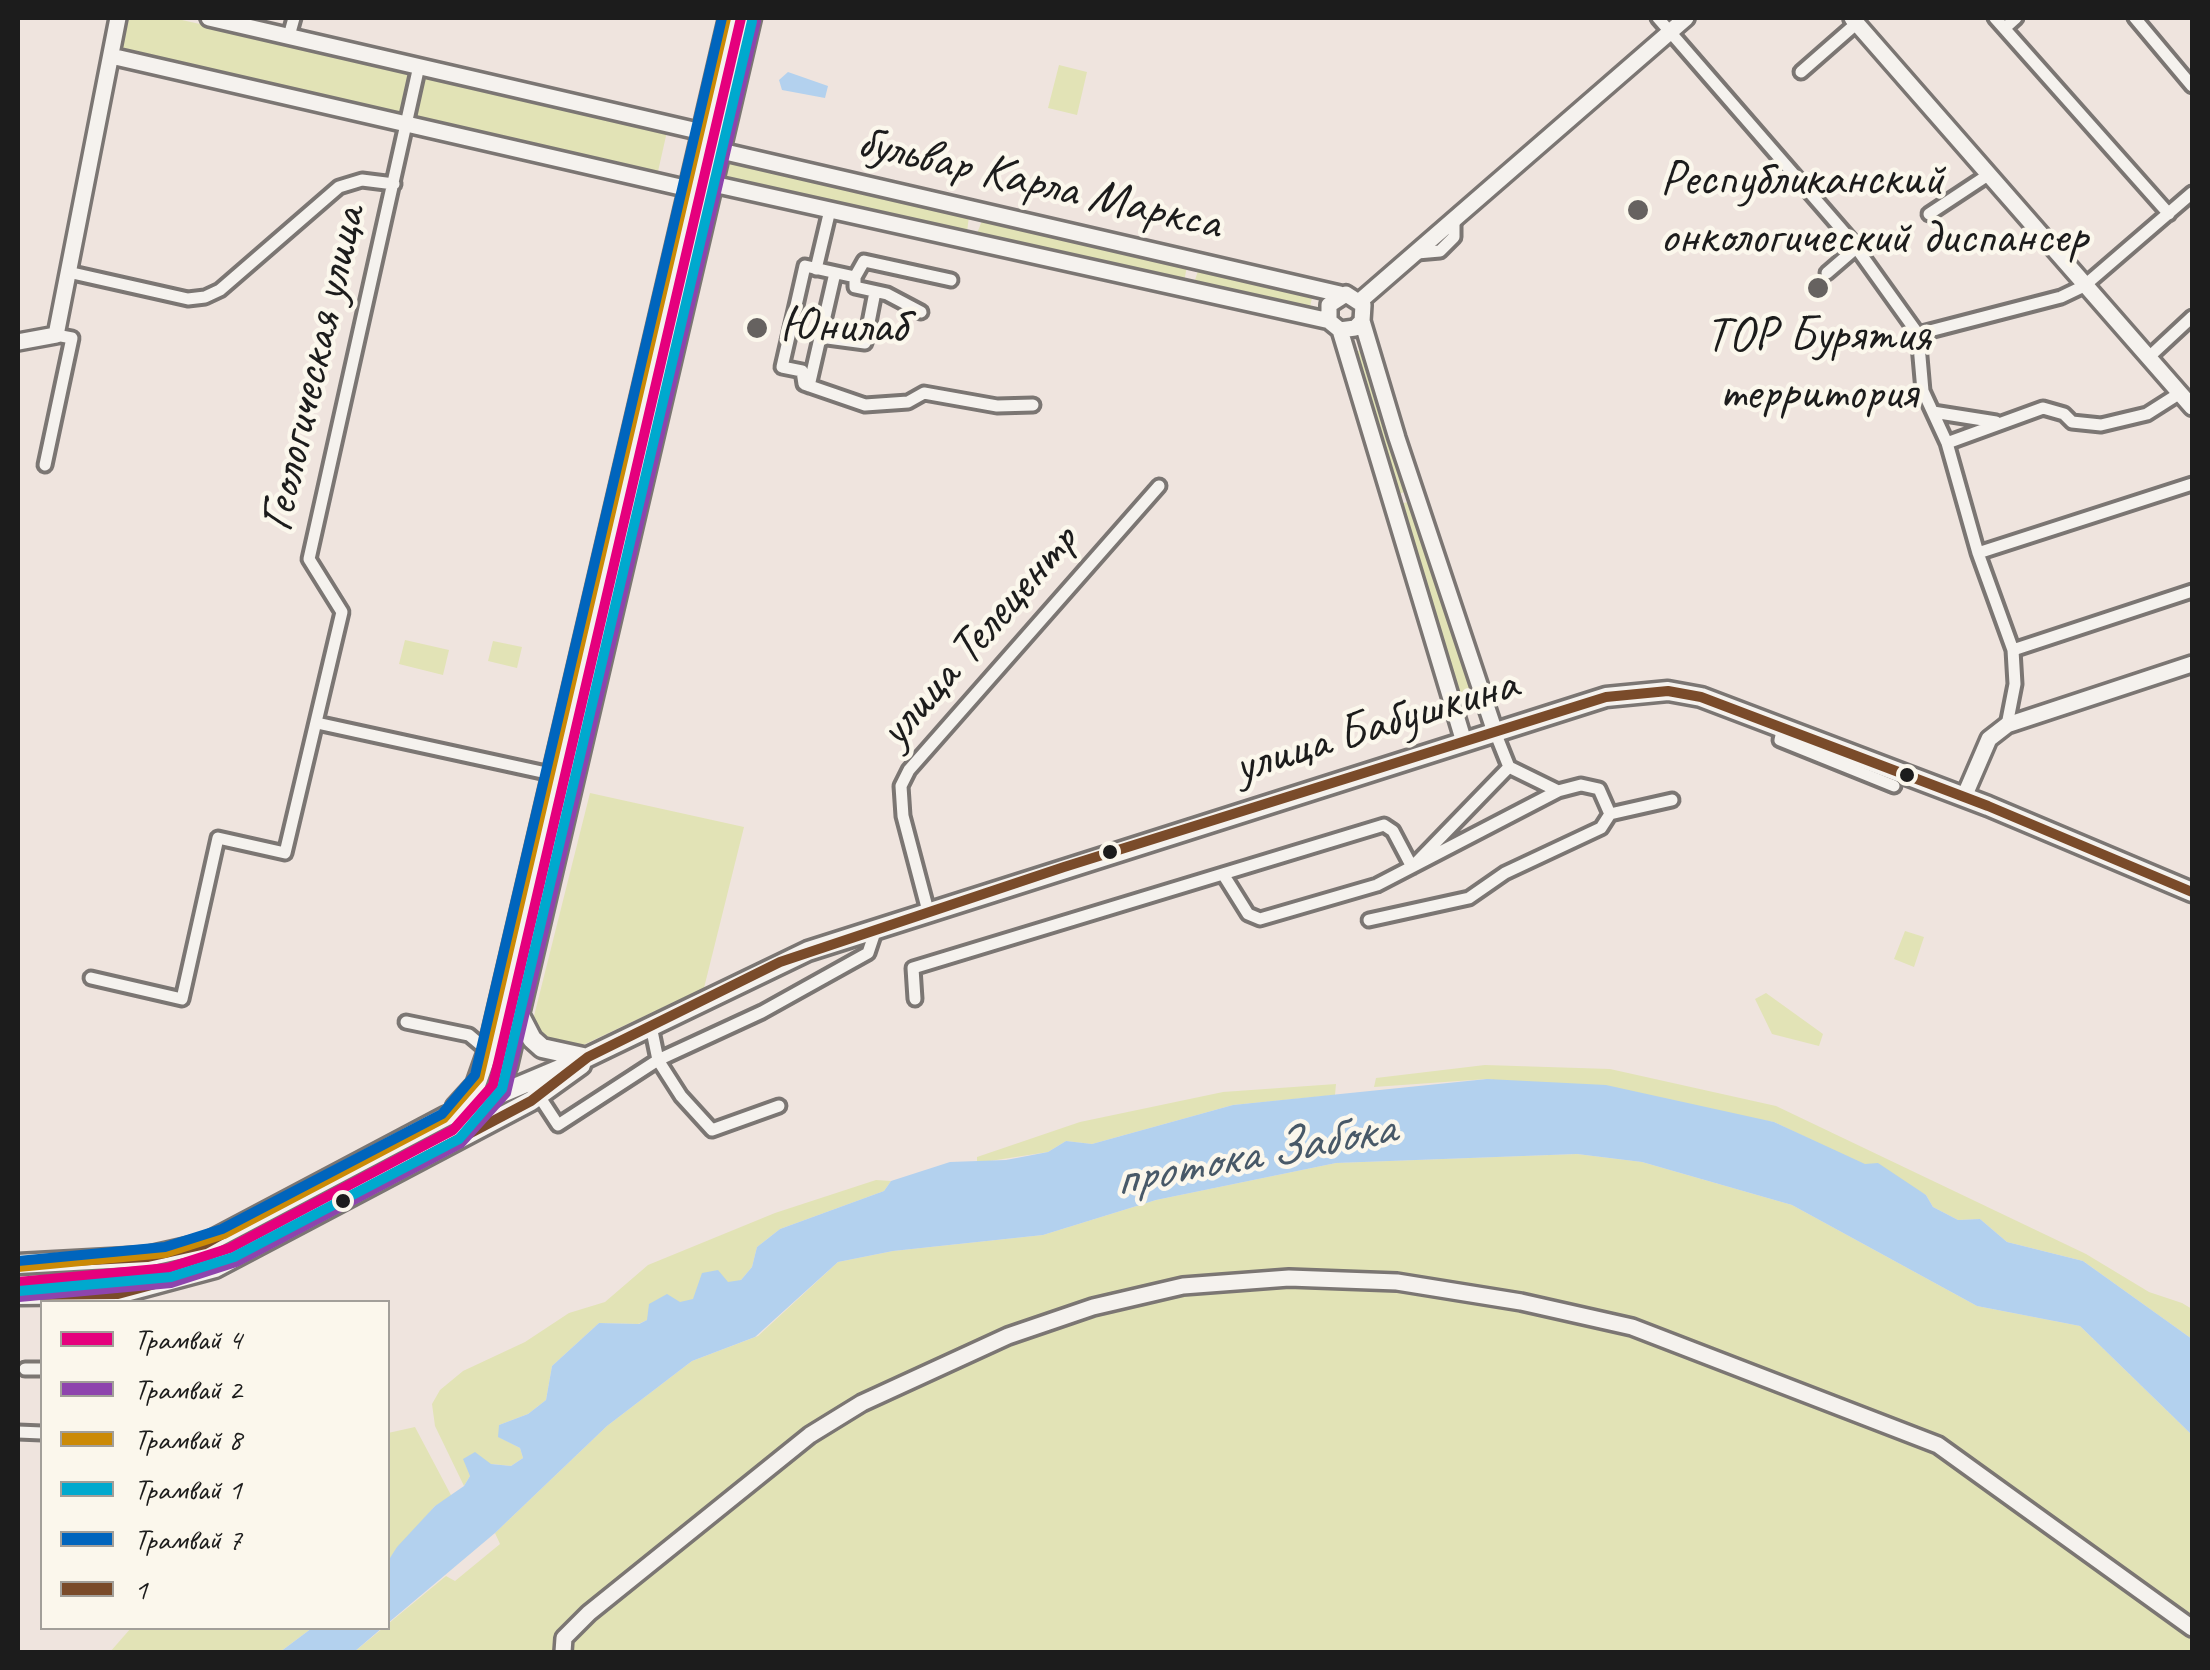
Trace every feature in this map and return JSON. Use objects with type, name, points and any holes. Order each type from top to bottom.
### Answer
[{"type":"main road","points":[[445,1118],[472,1091],[489,1048],[730,18]]},
{"type":"main road","points":[[456,1140],[494,1095],[507,1066],[751,18]]},
{"type":"main road","name":"улица Бабушкина","points":[[18,1264],[147,1257],[205,1244],[445,1118],[588,1058],[780,962],[928,911],[1606,697],[1668,690],[1702,697],[1964,796],[2192,892]]},
{"type":"main road","points":[[520,1016],[542,1048],[588,1058]]},
{"type":"main road","points":[[489,1048],[540,1096]]},
{"type":"main road","name":"улица Бабушкина","points":[[18,1295],[119,1298],[215,1268],[540,1096],[588,1058]]},
{"type":"street","points":[[56,335],[118,18]]},
{"type":"street","points":[[209,18],[702,132]]},
{"type":"street","points":[[289,36],[294,18]]},
{"type":"street","points":[[1658,18],[1856,248],[1918,334],[1923,391],[1947,442],[1978,553],[2013,650],[2015,684],[2007,725]]},
{"type":"street","points":[[1360,301],[1686,18]]},
{"type":"street","points":[[1996,18],[2169,214]]},
{"type":"street","points":[[2005,28],[2016,18]]},
{"type":"street","points":[[2134,18],[2192,86]]},
{"type":"street","points":[[1801,72],[1854,20],[2192,407]]},
{"type":"street","points":[[110,56],[689,189]]},
{"type":"street","name":"Геологическая улица","points":[[91,978],[182,999],[218,838],[285,853],[342,610],[309,560],[418,66]]},
{"type":"street","name":"бульвар Карла Маркса","points":[[721,151],[1340,294]]},
{"type":"street","points":[[1930,214],[1988,175]]},
{"type":"street","points":[[68,272],[188,299],[205,297],[233,279],[339,187],[362,180],[394,184]]},
{"type":"street","name":"бульвар Карла Маркса","points":[[712,184],[1335,326]]},
{"type":"street","points":[[1918,334],[2061,297],[2084,286],[2192,194]]},
{"type":"street","points":[[816,269],[830,210]]},
{"type":"street","points":[[970,242],[978,210]]},
{"type":"street","points":[[1827,273],[1856,248]]},
{"type":"street","points":[[1187,290],[1194,260]]},
{"type":"street","points":[[921,312],[855,287],[855,277],[864,261],[951,280]]},
{"type":"street","points":[[855,277],[805,266],[782,367],[865,404],[908,402],[924,393],[997,406],[1033,405]]},
{"type":"street","points":[[808,376],[835,273]]},
{"type":"street","points":[[820,338],[864,344],[875,292]]},
{"type":"street","points":[[1360,301],[1340,294],[1328,304],[1464,742]]},
{"type":"street","points":[[1360,301],[1362,320],[1416,493],[1495,732],[1509,766],[1558,791]]},
{"type":"street","points":[[2149,357],[2192,318]]},
{"type":"street","points":[[1335,326],[1355,328],[1362,320]]},
{"type":"street","points":[[18,342],[56,335],[72,338],[45,465]]},
{"type":"street","points":[[1947,442],[2043,408],[2064,414],[2072,422],[2100,425],[2147,414],[2180,393]]},
{"type":"street","points":[[1933,412],[2000,422]]},
{"type":"street","points":[[1978,553],[2192,484]]},
{"type":"street","name":"улица Телецентр","points":[[928,911],[903,816],[902,786],[909,770],[1158,486]]},
{"type":"street","points":[[1389,502],[1416,493]]},
{"type":"street","points":[[2013,650],[2192,591]]},
{"type":"street","points":[[1964,796],[1989,739],[2007,725],[2192,664]]},
{"type":"street","points":[[316,723],[574,779]]},
{"type":"street","points":[[1783,726],[1780,740],[1894,786]]},
{"type":"street","points":[[1412,868],[1509,766]]},
{"type":"street","points":[[1223,874],[1248,914],[1260,919],[1340,898],[1412,868],[1558,791],[1590,785],[1599,789],[1610,814]]},
{"type":"street","points":[[1368,920],[1469,898],[1505,873],[1601,828],[1610,814],[1672,800]]},
{"type":"street","points":[[915,998],[913,968],[1384,826],[1393,831],[1412,868]]},
{"type":"street","points":[[540,1096],[558,1125],[658,1060],[762,1012],[868,953],[876,929]]},
{"type":"street","points":[[406,1022],[469,1035],[489,1048]]},
{"type":"street","points":[[651,1026],[658,1060],[681,1096],[712,1130],[780,1106]]},
{"type":"street","points":[[563,1652],[564,1638],[574,1626],[810,1436],[862,1403],[1008,1336],[1094,1307],[1183,1286],[1289,1278],[1397,1282],[1522,1302],[1632,1327],[1938,1445],[2192,1628]]},
{"type":"street","points":[[25,1370],[40,1369]]},
{"type":"green space","points":[[125,18],[173,18],[410,71],[404,113],[402,116],[123,52],[120,44]]},
{"type":"green space","points":[[1059,65],[1087,72],[1077,115],[1048,108]]},
{"type":"green space","points":[[428,74],[668,127],[657,176],[416,120],[423,78]]},
{"type":"green space","points":[[726,160],[969,216],[967,232],[722,179]]},
{"type":"green space","points":[[983,218],[1187,266],[1184,282],[976,236]]},
{"type":"green space","points":[[1199,268],[1313,293],[1309,312],[1194,283]]},
{"type":"green space","points":[[1367,348],[1408,491],[1394,495],[1349,354]]},
{"type":"green space","points":[[1411,501],[1479,708],[1460,714],[1397,505]]},
{"type":"green space","points":[[405,640],[449,650],[443,675],[399,664]]},
{"type":"green space","points":[[493,641],[522,647],[517,668],[488,661]]},
{"type":"green space","points":[[590,793],[744,827],[704,988],[581,1046],[566,1049],[554,1047],[534,1030],[534,1016]]},
{"type":"green space","points":[[1905,931],[1924,937],[1914,967],[1894,959]]},
{"type":"green space","points":[[1766,993],[1823,1034],[1819,1046],[1772,1034],[1755,999]]},
{"type":"green space","points":[[1485,1065],[1610,1069],[1776,1106],[2086,1254],[2149,1292],[2182,1303],[2192,1309],[2192,1339],[2083,1261],[2007,1242],[1980,1219],[1958,1220],[1933,1207],[1926,1195],[1774,1122],[1487,1079],[1374,1087],[1376,1078]]},
{"type":"green space","points":[[1336,1084],[1335,1095],[1233,1105],[1092,1144],[1066,1141],[1048,1152],[977,1163],[977,1157],[1080,1122],[1223,1092]]},
{"type":"green space","points":[[1577,1154],[1642,1162],[1792,1205],[1977,1306],[2080,1326],[2192,1435],[2192,1652],[354,1652],[381,1630],[390,1630],[390,1622],[446,1576],[455,1581],[500,1544],[495,1533],[607,1426],[692,1361],[758,1336],[838,1262],[893,1251],[1043,1235],[1156,1200],[1336,1163]]},
{"type":"green space","points":[[876,1180],[891,1181],[884,1191],[780,1229],[757,1247],[752,1267],[741,1280],[638,1324],[599,1323],[552,1366],[546,1400],[528,1414],[499,1425],[499,1437],[520,1448],[523,1458],[511,1466],[492,1464],[470,1476],[464,1486],[435,1426],[432,1404],[440,1390],[463,1371],[525,1342],[569,1313],[605,1302],[648,1265],[775,1213]]},
{"type":"green space","points":[[415,1427],[452,1497],[435,1506],[390,1559],[390,1433]]},
{"type":"green space","points":[[129,1630],[309,1630],[280,1652],[110,1652]]},
{"type":"water","points":[[788,72],[828,86],[825,98],[782,90],[779,80]]},
{"type":"water","name":"протока Забока","points":[[1487,1079],[1606,1085],[1774,1122],[1865,1164],[1878,1163],[1926,1195],[1933,1207],[1958,1220],[1980,1219],[2007,1242],[2083,1261],[2192,1339],[2192,1435],[2080,1326],[1977,1306],[1792,1205],[1642,1162],[1577,1154],[1336,1163],[1156,1200],[1043,1235],[893,1251],[838,1262],[755,1337],[692,1361],[607,1426],[495,1533],[390,1621],[390,1558],[397,1547],[435,1506],[464,1486],[470,1476],[463,1459],[475,1452],[491,1464],[511,1466],[523,1458],[520,1448],[498,1437],[499,1425],[528,1414],[546,1400],[552,1366],[599,1323],[639,1324],[647,1320],[649,1304],[667,1294],[680,1302],[693,1299],[702,1273],[718,1270],[728,1282],[741,1280],[752,1267],[757,1247],[780,1229],[884,1191],[891,1181],[950,1162],[1006,1160],[1048,1152],[1066,1141],[1092,1144],[1233,1105]]},
{"type":"water","points":[[309,1630],[380,1630],[354,1652],[280,1652]]},
{"type":"tram line","name":"7","points":[[18,1261],[165,1247],[222,1229],[442,1114],[475,1075],[722,18]]},
{"type":"tram line","name":"8","points":[[18,1267],[165,1253],[224,1234],[444,1118],[479,1078],[726,18]]},
{"type":"tram line","name":"4","points":[[18,1282],[168,1268],[230,1248],[453,1130],[493,1085],[741,18]]},
{"type":"tram line","name":"1","points":[[19,1291],[171,1277],[234,1257],[459,1139],[502,1089],[752,21]]},
{"type":"tram line","name":"2","points":[[19,1297],[171,1283],[236,1262],[461,1143],[506,1093],[756,21]]},
{"type":"transit line","name":"1","points":[[18,1295],[118,1294],[215,1268],[531,1101],[588,1057],[780,962],[1064,867],[1606,697],[1668,691],[1701,697],[1988,806],[2192,892]]},
{"type":"transit line","name":"1","points":[[18,1264],[147,1257],[205,1244],[232,1229]]},
{"type":"place","name":"Республиканский онкологический диспансер","points":[[1638,210]]},
{"type":"place","name":"ТОР Бурятия территория","points":[[1818,288]]},
{"type":"place","name":"Юнилаб","points":[[757,328]]}]
